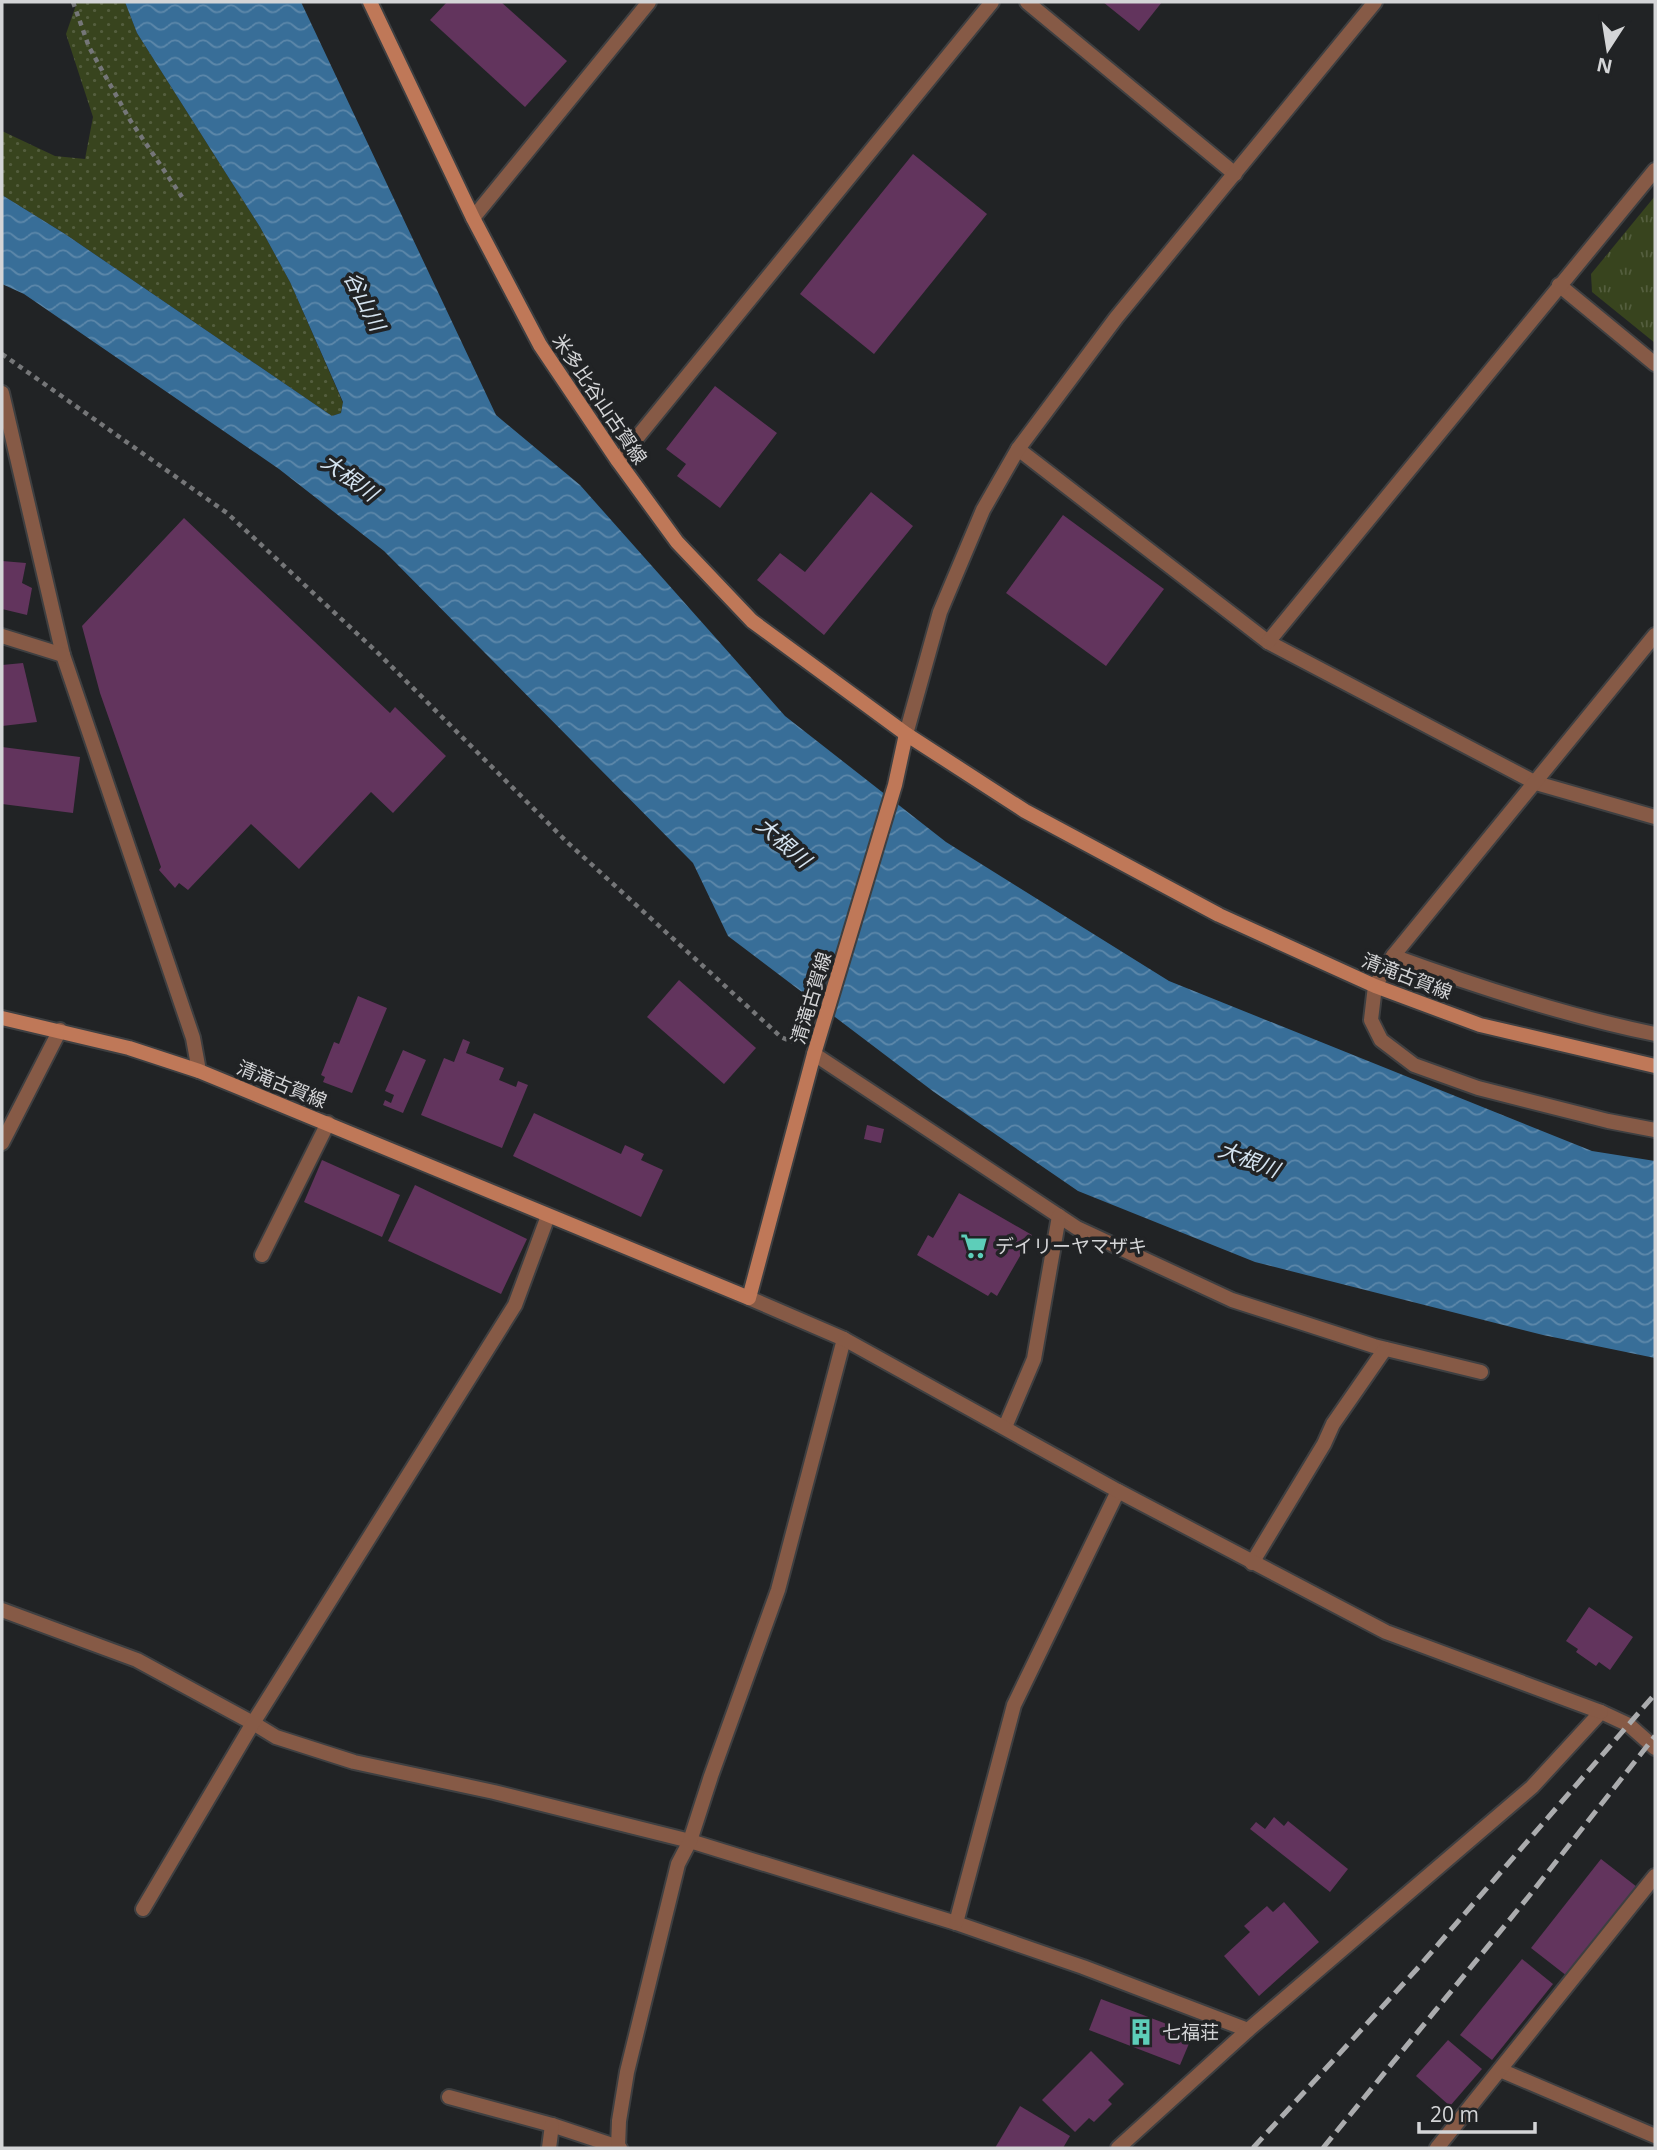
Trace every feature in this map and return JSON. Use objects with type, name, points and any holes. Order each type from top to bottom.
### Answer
[{"type":"main road","name":"米多比谷山古賀線","points":[[370,2],[473,218],[540,345],[618,461],[677,542],[752,621],[906,734]]},
{"type":"main road","name":"清滝古賀線","points":[[2,1018],[129,1048],[199,1071],[749,1298],[814,1054],[895,785],[906,734],[1025,811],[1219,915],[1375,986],[1480,1025],[1655,1066]]},
{"type":"street","points":[[473,218],[649,2]]},
{"type":"street","points":[[618,461],[992,2]]},
{"type":"street","points":[[1027,2],[1235,174]]},
{"type":"street","points":[[906,734],[940,612],[983,510],[1018,449],[1116,318],[1375,2]]},
{"type":"street","points":[[1268,642],[1655,170]]},
{"type":"street","points":[[1559,285],[1655,363]]},
{"type":"street","points":[[2,393],[63,655],[193,1038],[199,1071]]},
{"type":"street","points":[[1018,449],[1268,642],[1536,783],[1655,817]]},
{"type":"street","points":[[1655,635],[1393,956],[1375,986],[1371,1020],[1381,1040],[1414,1065],[1478,1088],[1655,1130]]},
{"type":"street","points":[[2,636],[63,655]]},
{"type":"street","points":[[1393,956],[1453,978],[1578,1015],[1655,1034]]},
{"type":"street","points":[[2,1143],[60,1030]]},
{"type":"street","points":[[814,1054],[1077,1228],[1232,1300],[1385,1349],[1481,1373]]},
{"type":"street","points":[[262,1255],[328,1123]]},
{"type":"street","points":[[144,1909],[253,1723],[514,1305],[548,1216]]},
{"type":"street","points":[[1005,1427],[1034,1359],[1059,1216]]},
{"type":"street","points":[[749,1298],[844,1339],[1118,1491],[1386,1632],[1601,1712],[1629,1725],[1655,1748]]},
{"type":"street","points":[[449,2097],[552,2125],[619,2147],[619,2120],[626,2072],[678,1864],[690,1840],[778,1590],[844,1339]]},
{"type":"street","points":[[1252,1563],[1325,1444],[1333,1424],[1385,1349]]},
{"type":"street","points":[[956,1923],[1014,1705],[1118,1491]]},
{"type":"street","points":[[2,1610],[137,1660],[276,1737],[354,1762],[494,1792],[690,1840],[956,1923],[1083,1967],[1248,2030]]},
{"type":"street","points":[[1118,2148],[1248,2030],[1532,1787],[1601,1712]]},
{"type":"street","points":[[1437,2148],[1655,1876]]},
{"type":"street","points":[[1500,2070],[1655,2136]]},
{"type":"street","points":[[549,2148],[552,2125]]},
{"type":"path","points":[[73,2],[89,47],[130,120],[182,197]]},
{"type":"path","points":[[2,354],[227,513],[379,654],[567,842],[781,1037],[814,1054]]},
{"type":"green space","points":[[77,2],[125,2],[137,33],[260,227],[290,282],[343,403],[341,413],[332,416],[65,234],[2,195],[2,131],[55,156],[85,159],[93,117],[66,34]]},
{"type":"green space","points":[[1655,196],[1655,343],[1592,292],[1591,274]]},
{"type":"water","points":[[125,2],[301,2],[496,415],[580,485],[785,716],[946,842],[1169,981],[1592,1151],[1655,1161],[1655,1358],[1543,1335],[1255,1262],[1078,1191],[934,1092],[728,936],[693,863],[384,551],[279,469],[24,294],[2,284],[2,195],[65,234],[332,416],[341,413],[343,402],[290,282],[260,227],[137,33]]},
{"type":"building","points":[[447,2],[501,2],[567,61],[525,107],[430,20]]},
{"type":"building","points":[[1103,2],[1162,2],[1139,31]]},
{"type":"building","points":[[913,154],[987,214],[874,354],[800,294]]},
{"type":"building","points":[[715,386],[777,433],[720,508],[677,476],[686,464],[666,449]]},
{"type":"building","points":[[871,492],[913,526],[824,635],[757,580],[780,553],[805,572]]},
{"type":"building","points":[[1063,515],[1164,589],[1106,666],[1006,593]]},
{"type":"building","points":[[184,518],[390,713],[395,707],[446,756],[393,813],[371,792],[299,869],[251,824],[188,890],[179,883],[175,888],[159,870],[161,867],[100,693],[82,626]]},
{"type":"building","points":[[2,561],[26,563],[22,583],[32,588],[27,615],[2,609]]},
{"type":"building","points":[[23,663],[37,722],[2,726],[2,665]]},
{"type":"building","points":[[2,747],[80,757],[73,813],[2,804]]},
{"type":"building","points":[[679,980],[756,1048],[724,1084],[647,1017]]},
{"type":"building","points":[[358,996],[387,1008],[352,1093],[323,1082],[325,1077],[321,1075],[334,1042],[339,1044]]},
{"type":"building","points":[[463,1039],[470,1042],[466,1053],[504,1068],[499,1080],[516,1087],[518,1081],[528,1085],[502,1148],[421,1115],[444,1058],[454,1062]]},
{"type":"building","points":[[403,1050],[426,1060],[403,1113],[383,1105],[385,1100],[391,1103],[394,1095],[385,1091]]},
{"type":"building","points":[[534,1113],[621,1154],[625,1145],[644,1154],[641,1160],[663,1170],[641,1217],[513,1156]]},
{"type":"building","points":[[867,1125],[884,1129],[881,1143],[864,1139]]},
{"type":"building","points":[[322,1160],[400,1195],[382,1237],[304,1202]]},
{"type":"building","points":[[415,1185],[527,1239],[501,1294],[388,1241]]},
{"type":"building","name":"デイリーヤマザキ","points":[[959,1193],[1032,1235],[997,1296],[991,1292],[988,1296],[917,1255],[928,1235],[933,1238]]},
{"type":"building","points":[[1589,1607],[1633,1637],[1610,1670],[1599,1662],[1596,1666],[1566,1641]]},
{"type":"building","points":[[1274,1817],[1284,1826],[1288,1821],[1348,1869],[1330,1892],[1250,1829],[1256,1822],[1265,1829]]},
{"type":"building","points":[[1601,1859],[1637,1887],[1567,1976],[1531,1948]]},
{"type":"building","points":[[1284,1902],[1319,1942],[1259,1996],[1224,1956],[1250,1932],[1244,1926],[1267,1906],[1273,1912]]},
{"type":"building","points":[[1522,1959],[1553,1984],[1492,2060],[1460,2035]]},
{"type":"building","name":"七福荘","points":[[1101,1999],[1193,2034],[1180,2065],[1089,2030]]},
{"type":"building","points":[[1448,2040],[1482,2069],[1450,2106],[1416,2076]]},
{"type":"building","points":[[1091,2051],[1124,2084],[1108,2100],[1112,2104],[1094,2122],[1089,2118],[1075,2132],[1042,2100]]},
{"type":"building","points":[[1020,2106],[1070,2136],[1063,2148],[995,2148]]},
{"type":"railway","points":[[1253,2148],[1416,1970],[1655,1694]]},
{"type":"railway","points":[[1323,2148],[1529,1896],[1655,1736]]},
{"type":"place","name":"デイリーヤマザキ","points":[[974,1246]]},
{"type":"place","name":"七福荘","points":[[1141,2032]]},
{"type":"water label","name":"谷山川","points":[[365,301]]},
{"type":"water label","name":"大根川","points":[[350,477]]},
{"type":"water label","name":"大根川","points":[[784,842]]},
{"type":"water label","name":"大根川","points":[[1249,1159]]}]
